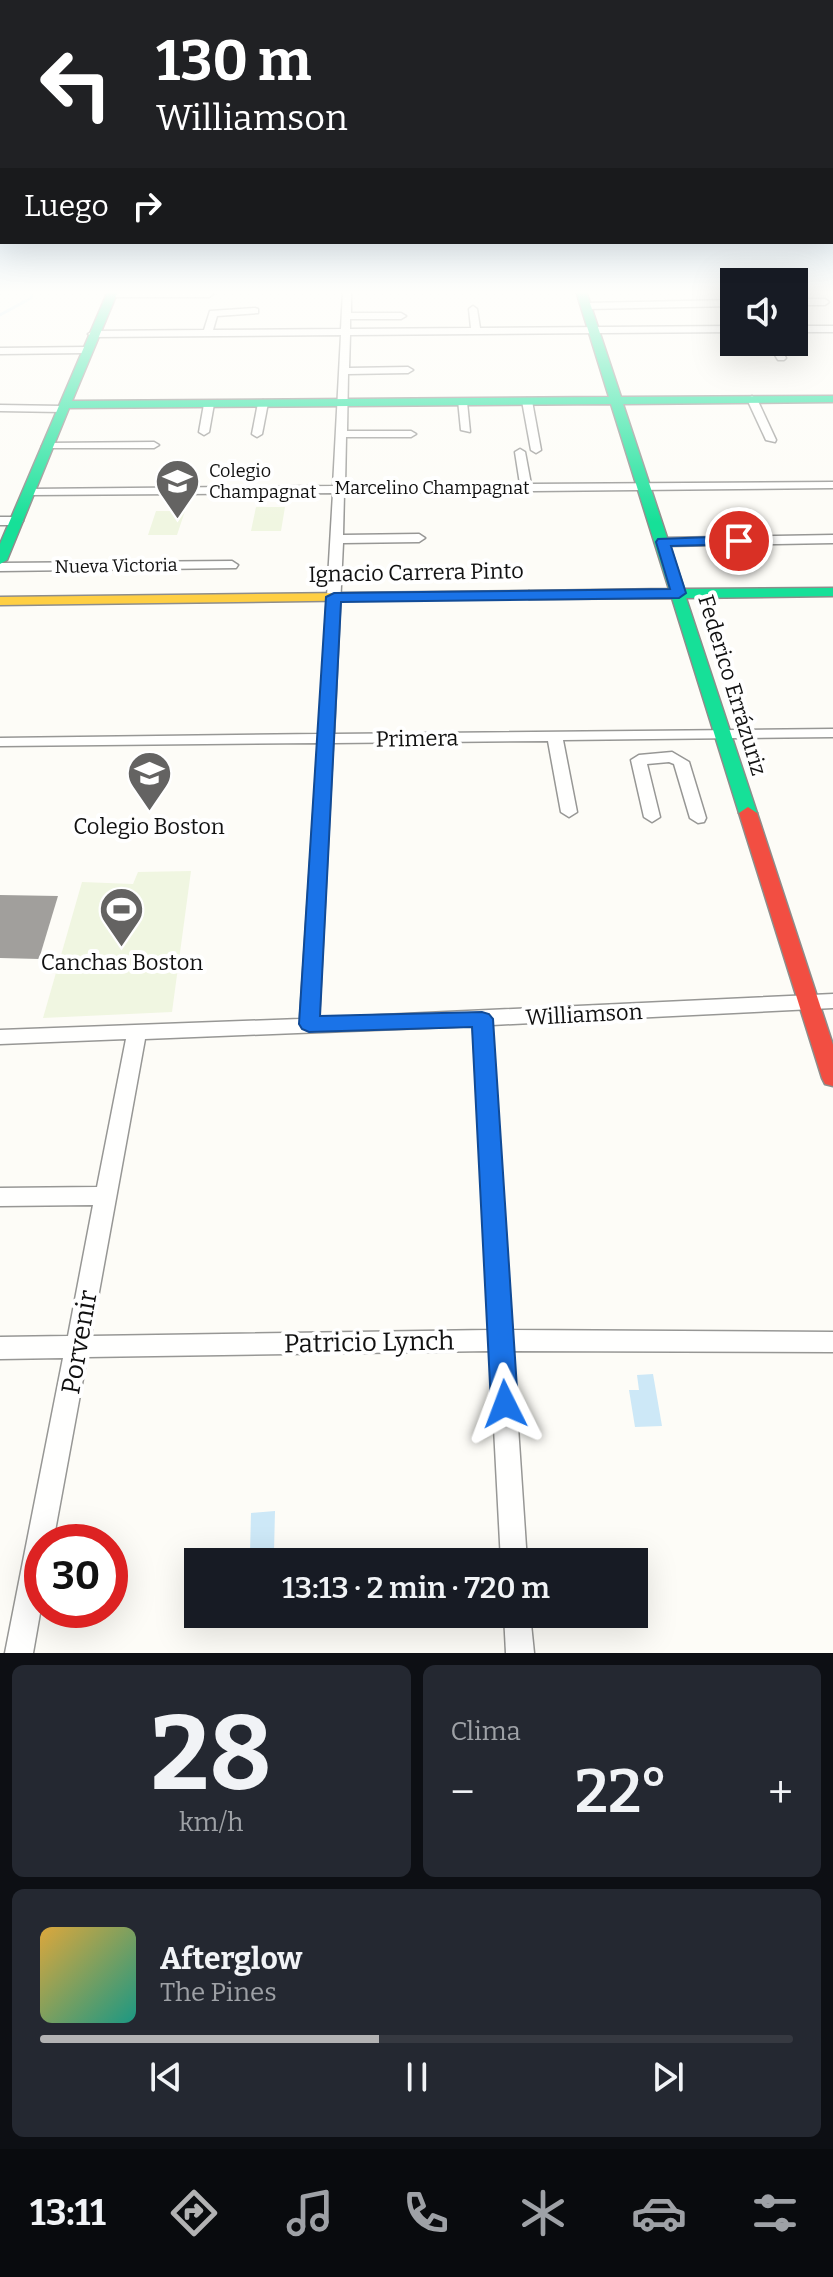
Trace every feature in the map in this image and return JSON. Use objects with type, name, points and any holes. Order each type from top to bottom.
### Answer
[{"type":"street","points":[[0,560],[9,521],[30,492],[79,368]]},
{"type":"street","name":"Federico Errázuriz","points":[[607,368],[833,1078]]},
{"type":"street","points":[[309,1024],[334,597],[343,371],[408,370]]},
{"type":"street","points":[[752,399],[771,440]]},
{"type":"street","points":[[0,408],[833,399]]},
{"type":"street","points":[[527,401],[536,450]]},
{"type":"street","points":[[462,402],[466,430]]},
{"type":"street","points":[[257,434],[263,403]]},
{"type":"street","points":[[204,432],[209,404]]},
{"type":"street","points":[[341,434],[411,434]]},
{"type":"street","points":[[47,446],[154,445]]},
{"type":"street","points":[[520,452],[531,470],[526,487]]},
{"type":"street","name":"Marcelino Champagnat","points":[[30,492],[833,485]]},
{"type":"street","points":[[663,542],[832,535]]},
{"type":"street","points":[[336,539],[419,538]]},
{"type":"street","name":"Nueva Victoria","points":[[0,567],[232,565]]},
{"type":"street","name":"Ignacio Carrera Pinto","points":[[0,601],[833,592]]},
{"type":"street","name":"Primera","points":[[0,742],[833,733]]},
{"type":"street","points":[[643,735],[649,758]]},
{"type":"street","points":[[555,736],[569,812]]},
{"type":"street","points":[[652,817],[639,763],[642,758],[672,757],[681,762],[698,818]]},
{"type":"street","name":"Williamson","points":[[0,1037],[482,1019],[833,1001]]},
{"type":"street","points":[[482,1019],[513,1548]]},
{"type":"street","name":"Porvenir","points":[[19,1653],[137,1031]]},
{"type":"street","points":[[0,1197],[106,1196]]},
{"type":"street","name":"Patricio Lynch","points":[[0,1348],[501,1340],[833,1342]]},
{"type":"street","points":[[518,1628],[520,1653]]},
{"type":"green space","points":[[256,507],[285,507],[281,531],[251,531]]},
{"type":"green space","points":[[156,511],[185,511],[177,535],[148,535]]},
{"type":"green space","name":"Canchas Boston","points":[[191,871],[172,1012],[43,1018],[82,882],[133,884],[138,872]]},
{"type":"water","points":[[653,1374],[662,1426],[635,1427],[629,1390],[639,1390],[637,1375]]},
{"type":"water","points":[[275,1511],[274,1548],[250,1548],[251,1513]]},
{"type":"building","points":[[0,895],[58,896],[39,959],[0,958]]},
{"type":"traffic: fast","points":[[0,560],[81,368]]},
{"type":"traffic: fast","points":[[606,368],[748,813]]},
{"type":"traffic: fast","points":[[64,405],[833,399]]},
{"type":"traffic: fast","points":[[529,595],[833,592]]},
{"type":"traffic: slow","points":[[0,601],[529,595]]},
{"type":"traffic: jam","points":[[748,813],[833,1078]]},
{"type":"place","name":"Colegio Champagnat","points":[[178,520]]},
{"type":"place","name":"Colegio Boston","points":[[149,812]]},
{"type":"place","name":"Canchas Boston","points":[[122,948]]},
{"type":"route","points":[[505,1404],[482,1019],[309,1024],[334,597],[679,593],[663,542],[739,541]]}]
